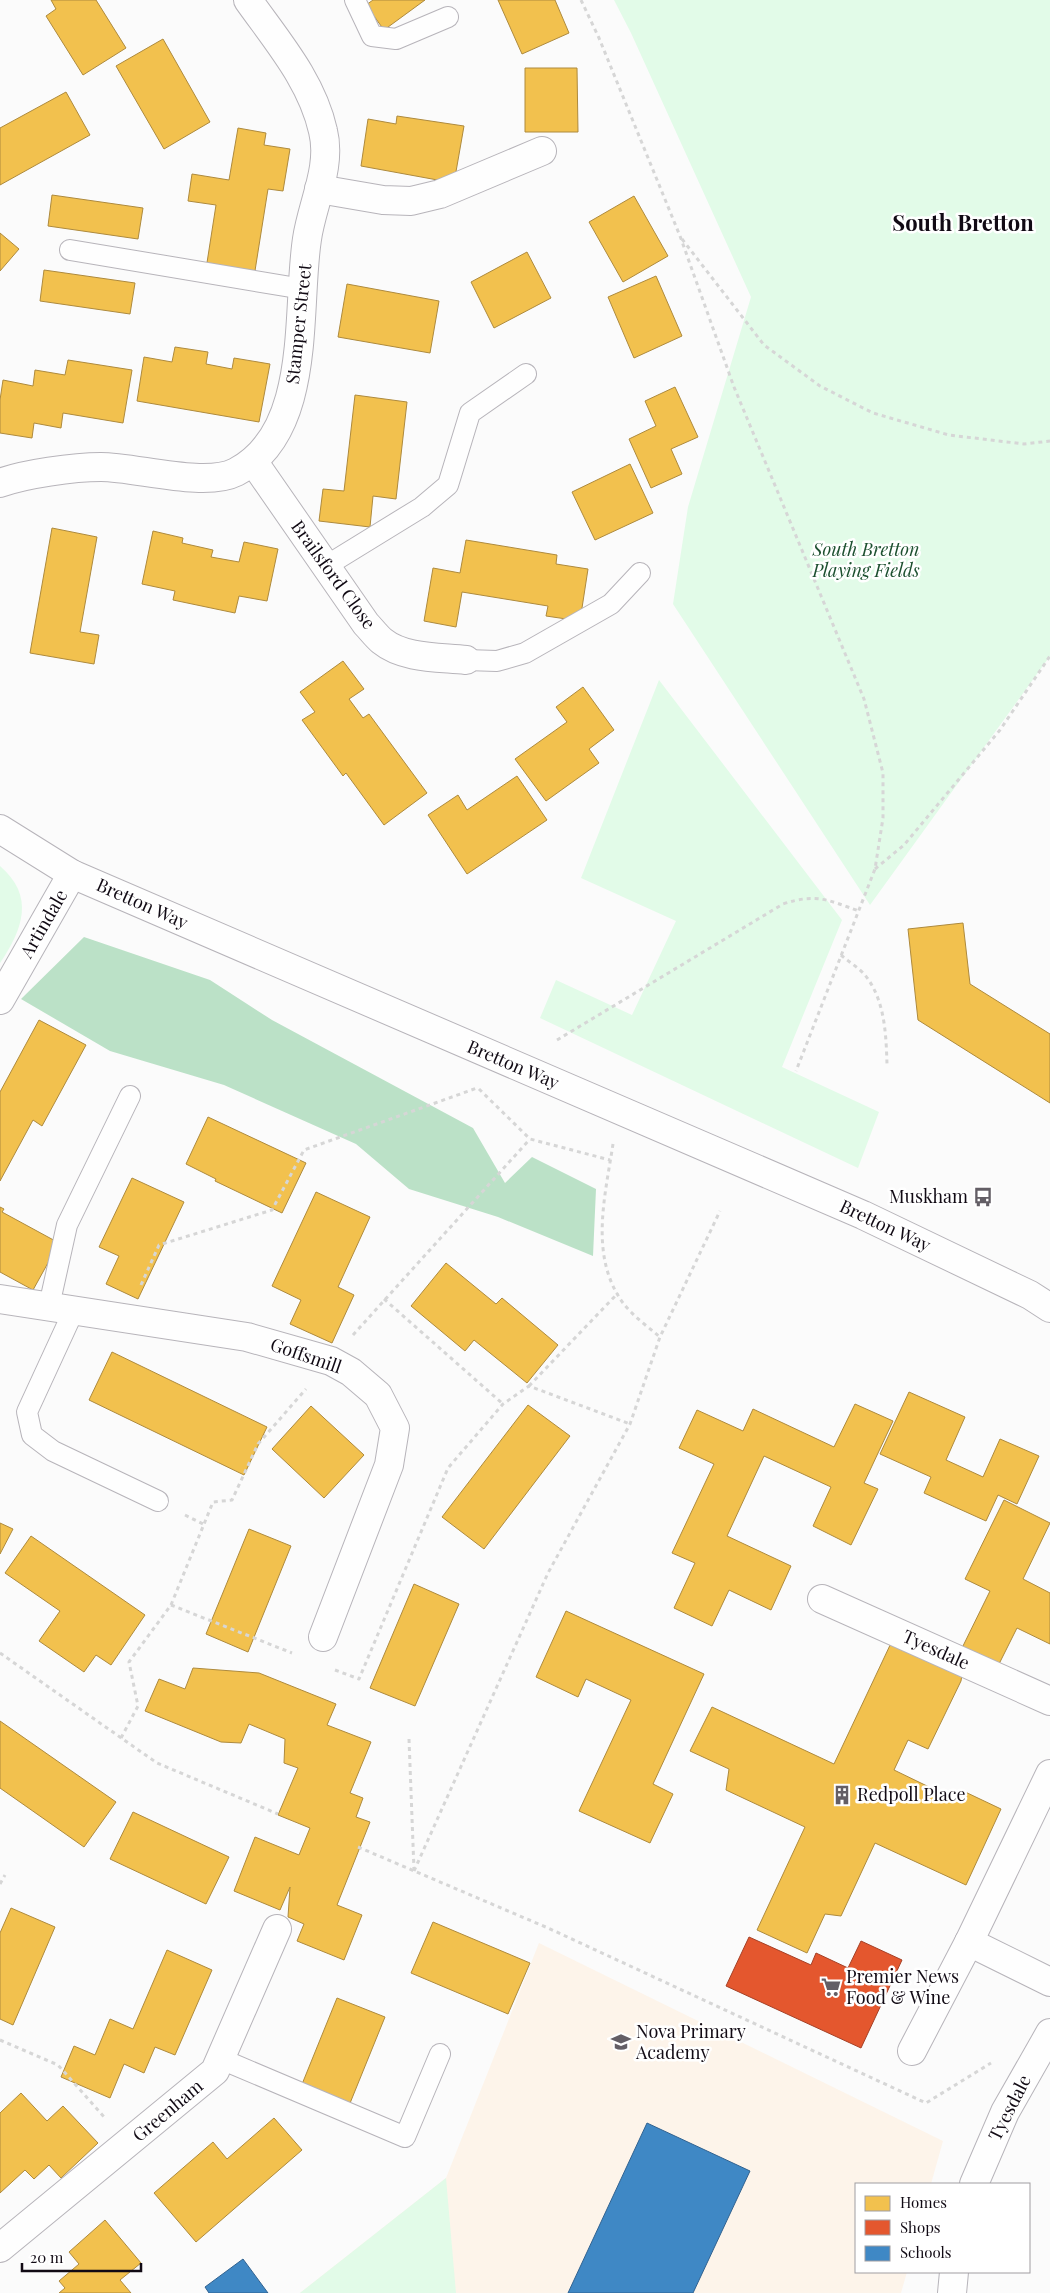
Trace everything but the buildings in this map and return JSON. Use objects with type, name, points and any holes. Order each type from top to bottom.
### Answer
[{"type":"street","name":"Stamper Street","points":[[0,483],[17,477],[101,467],[212,477],[234,473],[253,461],[277,431],[293,391],[307,239],[324,167],[324,132],[312,97],[289,58],[248,0]]},
{"type":"street","points":[[320,189],[383,200],[411,201],[440,194],[542,151]]},
{"type":"street","name":"Brailsford Close","points":[[253,461],[366,624],[382,641],[398,650],[418,655],[466,660]]},
{"type":"street","name":"Bretton Way","points":[[0,829],[72,874],[458,1042],[864,1215],[1043,1302]]},
{"type":"street","name":"Artindale","points":[[0,1000],[72,874]]},
{"type":"street","name":"Goffsmill","points":[[0,1299],[247,1337],[330,1361],[351,1372],[378,1395],[395,1428],[389,1465],[323,1637]]},
{"type":"street","name":"Tyesdale","points":[[822,1599],[1050,1701]]},
{"type":"street","points":[[912,2050],[969,1942],[1050,1774]]},
{"type":"street","name":"Greenham","points":[[0,2248],[216,2071],[277,1929]]},
{"type":"street","points":[[969,1942],[1050,1982]]},
{"type":"street","name":"Tyesdale","points":[[974,2183],[1005,2112],[1050,2033]]},
{"type":"street","points":[[952,2293],[954,2273]]},
{"type":"lane","points":[[355,0],[372,36],[396,39],[448,17]]},
{"type":"lane","points":[[70,250],[303,289]]},
{"type":"lane","points":[[326,566],[422,507],[448,485],[470,412],[526,374]]},
{"type":"lane","points":[[466,660],[498,661],[525,653],[611,604],[640,573]]},
{"type":"lane","points":[[130,1096],[67,1225],[62,1308],[27,1412],[32,1435],[52,1451],[158,1501]]},
{"type":"lane","points":[[221,2058],[405,2137],[440,2054]]},
{"type":"path","points":[[581,0],[599,38],[680,236],[734,387],[864,699],[883,773],[883,818],[875,869],[796,1071]]},
{"type":"path","points":[[680,236],[764,344],[820,386],[873,413],[949,435],[1024,444],[1050,441]]},
{"type":"path","points":[[875,869],[904,845],[1000,730],[1050,656]]},
{"type":"path","points":[[557,1040],[783,904],[802,898],[820,898],[859,911]]},
{"type":"path","points":[[841,955],[865,975],[880,1004],[886,1037],[888,1064]]},
{"type":"path","points":[[458,1042],[477,1088],[530,1139],[610,1160]]},
{"type":"path","points":[[126,1318],[159,1245],[272,1210],[304,1150],[477,1088]]},
{"type":"path","points":[[121,1738],[138,1706],[129,1662],[171,1606],[213,1502],[232,1500],[258,1444],[384,1298],[530,1139]]},
{"type":"path","points":[[613,1143],[601,1228],[606,1268],[624,1304],[660,1337]]},
{"type":"path","points":[[414,1870],[548,1573],[630,1424],[660,1337],[720,1211]]},
{"type":"path","points":[[332,1669],[359,1679],[448,1468],[503,1404],[530,1386],[618,1293]]},
{"type":"path","points":[[384,1298],[503,1404]]},
{"type":"path","points":[[530,1386],[630,1424]]},
{"type":"path","points":[[171,1606],[296,1655]]},
{"type":"path","points":[[0,1654],[157,1764],[278,1814]]},
{"type":"path","points":[[409,1739],[414,1870]]},
{"type":"path","points":[[358,1847],[548,1928],[926,2103],[1002,2056],[1029,2070]]},
{"type":"path","points":[[0,1878],[5,1875],[0,1884]]},
{"type":"path","points":[[0,2040],[58,2065],[128,2144]]},
{"type":"shaded area","name":"Nova Primary Academy","points":[[539,1943],[943,2141],[931,2183],[855,2183],[855,2273],[907,2273],[901,2293],[300,2293],[446,2178]]},
{"type":"green space","name":"South Bretton Playing Fields","points":[[614,0],[1050,0],[1050,656],[870,905],[673,604],[688,507],[751,297],[631,33]]},
{"type":"green space","points":[[659,680],[842,920],[782,1067],[879,1112],[858,1168],[540,1018],[556,980],[632,1015],[676,921],[581,878]]},
{"type":"green space","points":[[0,866],[11,877],[18,889],[22,913],[15,938],[0,963]]},
{"type":"green space","points":[[84,937],[210,980],[272,1020],[473,1128],[505,1183],[532,1157],[596,1189],[593,1256],[498,1217],[409,1189],[356,1144],[224,1085],[110,1051],[21,999]]},
{"type":"green space","points":[[446,2178],[456,2293],[300,2293]]},
{"type":"place","name":"Muskham","points":[[983,1197]]},
{"type":"place","name":"Redpoll Place","points":[[842,1795]]},
{"type":"place","name":"Premier News Food & Wine","points":[[831,1987]]},
{"type":"place","name":"Nova Primary Academy","points":[[621,2042]]},
{"type":"district","name":"South Bretton","points":[[963,223]]}]
